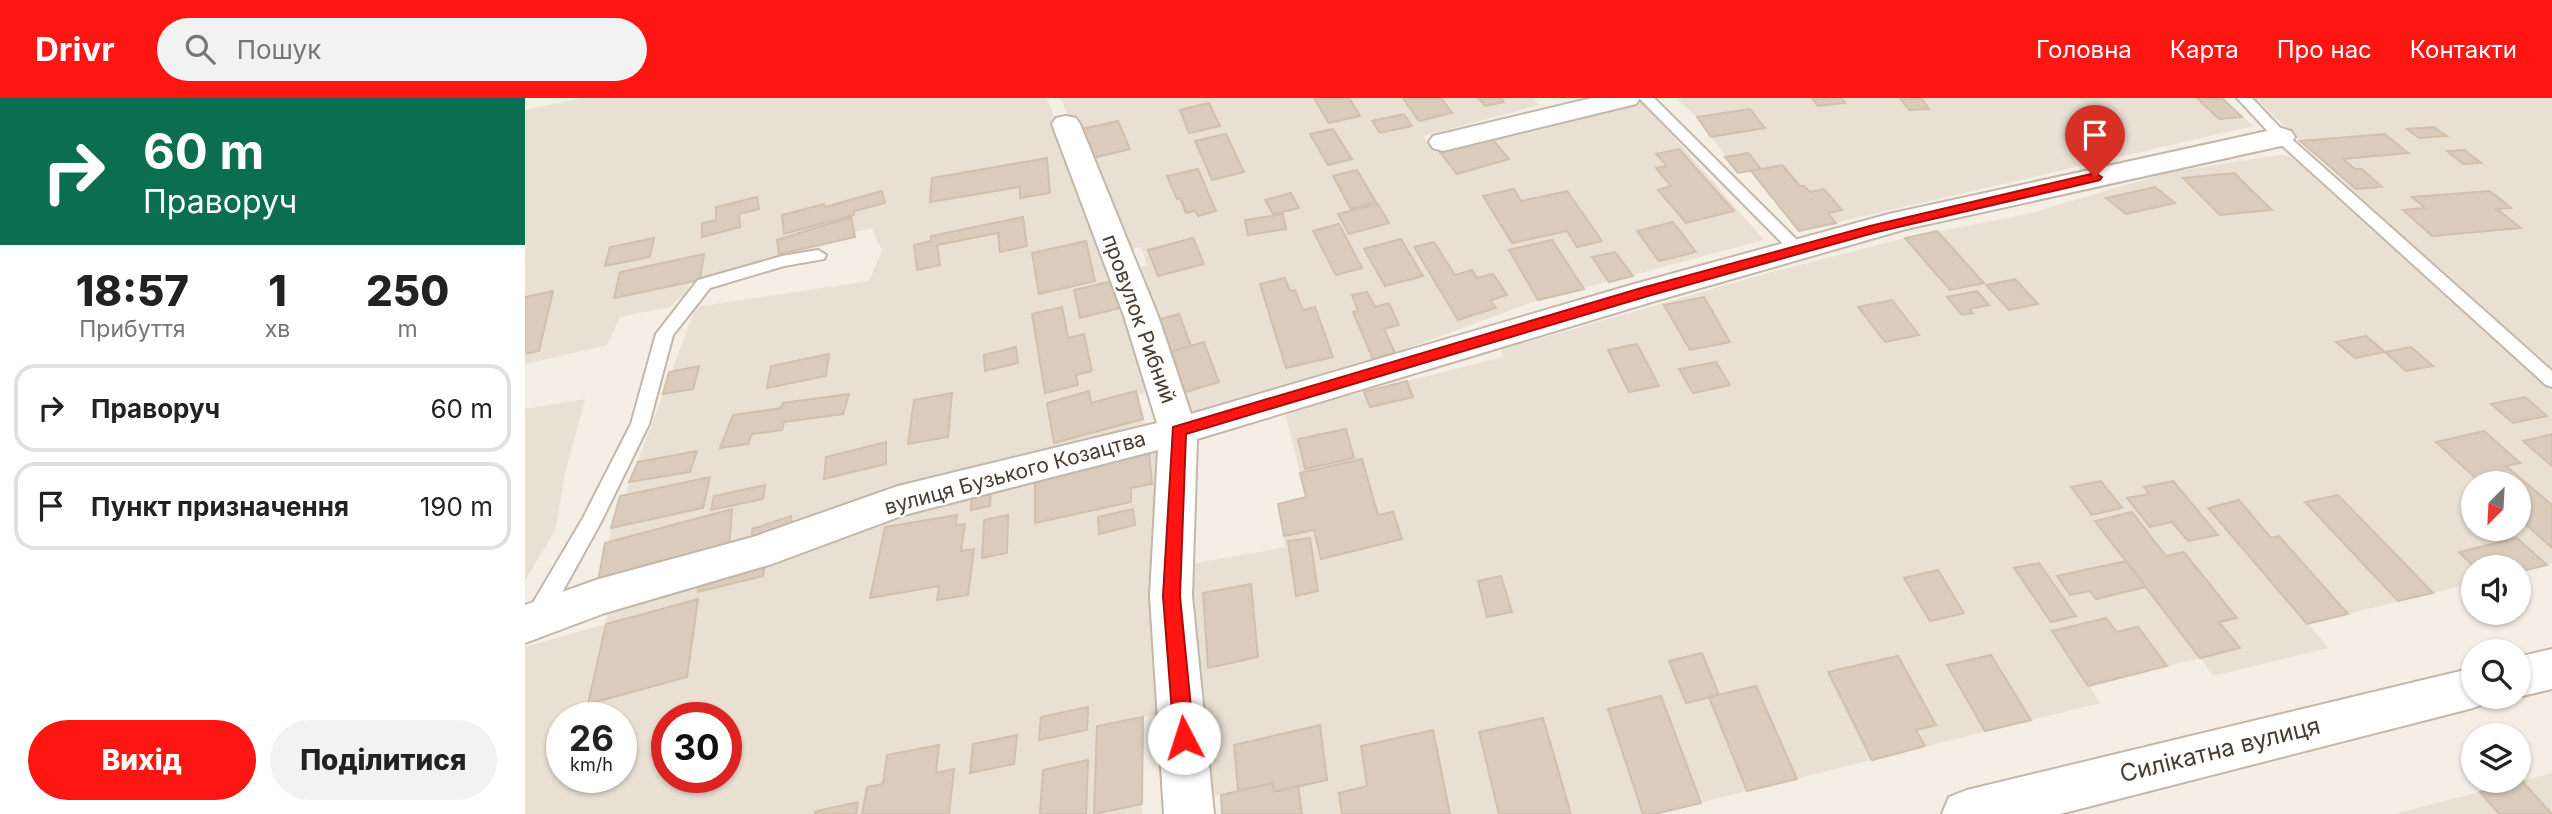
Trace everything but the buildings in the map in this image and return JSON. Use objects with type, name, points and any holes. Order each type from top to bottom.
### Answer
[{"type":"street","points":[[1443,142],[1626,98]]},
{"type":"street","name":"провулок Рибний","points":[[1066,124],[1141,316],[1178,431],[1171,596],[1189,814]]},
{"type":"street","name":"вулиця Бузького Козацтва","points":[[530,622],[599,597],[757,552],[898,501],[1178,431],[1643,293],[1913,218],[2281,137]]},
{"type":"street","points":[[2531,674],[2552,669]]},
{"type":"street","name":"Силікатна вулиця","points":[[1967,814],[2461,691]]},
{"type":"lane","points":[[1646,98],[1798,250]]},
{"type":"lane","points":[[2244,98],[2281,137],[2552,381]]},
{"type":"lane","points":[[530,622],[591,522],[640,424],[665,334],[704,284],[782,261],[818,255]]},
{"type":"shaded area","points":[[584,98],[1047,98],[1099,235],[1150,391],[1137,395],[1145,423],[902,491],[597,587],[605,543],[608,542],[620,496],[625,495],[696,307],[869,281],[882,251],[872,228],[854,232],[855,237],[689,282],[688,290],[670,307],[620,317],[607,345],[525,364],[525,110]]},
{"type":"shaded area","points":[[1061,98],[1533,98],[1539,105],[1423,136],[1436,152],[1513,131],[1643,102],[1764,240],[1538,300],[1395,353],[1186,416],[1135,268],[1147,265],[1141,247],[1127,250],[1086,163]]},
{"type":"shaded area","points":[[2222,98],[2253,126],[1799,231],[1751,171],[1738,173],[1697,117],[1677,99]]},
{"type":"shaded area","points":[[2255,98],[2552,98],[2552,368],[2408,242]]},
{"type":"shaded area","points":[[2280,155],[2291,157],[2552,392],[2552,563],[2531,569],[2531,555],[2461,555],[2461,586],[2308,624],[2328,648],[2213,676],[2200,658],[2089,685],[2100,703],[1655,814],[1222,814],[1221,795],[1205,799],[1192,564],[1286,547],[1278,504],[1306,497],[1285,412],[1503,357],[1501,350],[1761,275],[1905,238],[2028,214],[2170,172]]},
{"type":"shaded area","points":[[585,399],[565,473],[555,530],[525,581],[525,409]]},
{"type":"shaded area","points":[[1148,445],[1158,451],[1155,521],[1158,714],[1143,717],[1142,814],[525,814],[525,647],[606,624],[610,598],[890,507]]},
{"type":"shaded area","points":[[2552,773],[2552,814],[2394,814],[2475,793],[2531,793],[2531,779]]},
{"type":"route","points":[[1184,738],[1171,596],[1178,431],[1643,293],[1874,228],[2095,177]]}]
